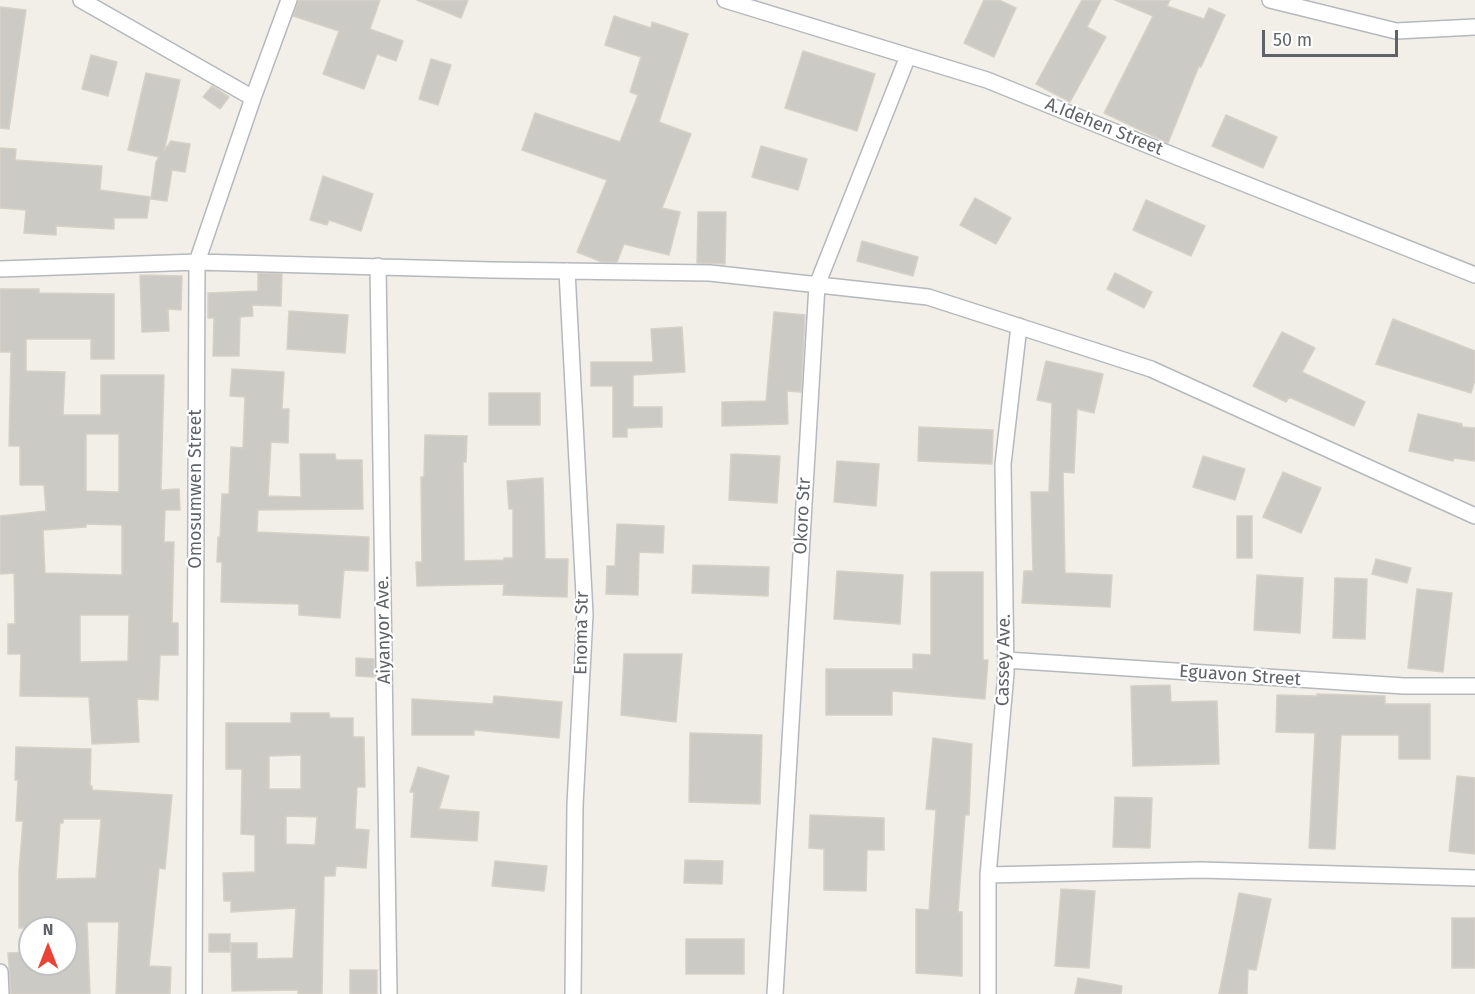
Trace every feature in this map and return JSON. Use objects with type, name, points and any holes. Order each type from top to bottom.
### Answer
[{"type":"street","points":[[81,0],[253,98]]},
{"type":"street","name":"Omosumwen Street","points":[[194,994],[197,262],[289,0]]},
{"type":"street","name":"A.Idehen Street","points":[[725,0],[987,80],[1475,275]]},
{"type":"street","points":[[1270,0],[1396,31],[1475,27]]},
{"type":"street","name":"Okoro Str","points":[[775,994],[817,285],[908,56]]},
{"type":"street","points":[[0,269],[197,262],[710,273],[928,297],[1151,369],[1475,516]]},
{"type":"street","name":"Aiyanyor Ave.","points":[[378,266],[389,994]]},
{"type":"street","name":"Enoma Str","points":[[567,271],[585,614],[575,805],[573,994]]},
{"type":"street","name":"Cassey Ave.","points":[[988,994],[988,875],[1006,660],[1003,464],[1018,326]]},
{"type":"street","name":"Eguavon Street","points":[[1006,660],[1404,686],[1475,686]]},
{"type":"street","points":[[988,875],[1201,870],[1475,878]]},
{"type":"street","points":[[0,972],[1,994]]},
{"type":"building","points":[[299,0],[380,0],[370,29],[403,41],[396,61],[377,54],[364,89],[323,74],[339,31],[293,16]]},
{"type":"building","points":[[417,0],[468,0],[461,18]]},
{"type":"building","points":[[984,0],[999,0],[1016,8],[994,57],[964,43]]},
{"type":"building","points":[[1082,0],[1101,0],[1087,27],[1106,37],[1070,102],[1036,84]]},
{"type":"building","points":[[1115,0],[1170,0],[1167,6],[1204,19],[1209,8],[1225,15],[1201,67],[1199,66],[1168,143],[1104,113],[1153,16]]},
{"type":"building","points":[[0,7],[26,10],[9,129],[0,128]]},
{"type":"building","points":[[614,16],[651,28],[652,22],[688,34],[659,122],[691,134],[662,208],[680,212],[669,255],[624,244],[617,262],[602,262],[577,252],[607,180],[522,150],[535,113],[620,142],[638,95],[630,92],[641,57],[605,45]]},
{"type":"building","points":[[803,51],[875,74],[857,131],[785,108]]},
{"type":"building","points":[[91,55],[117,62],[108,96],[82,89]]},
{"type":"building","points":[[431,59],[451,65],[438,105],[419,99]]},
{"type":"building","points":[[146,73],[180,80],[164,151],[171,141],[190,144],[185,172],[172,170],[167,201],[151,199],[156,162],[159,157],[128,150]]},
{"type":"building","points":[[212,86],[229,97],[220,109],[203,97]]},
{"type":"building","points":[[1226,115],[1277,137],[1263,168],[1212,146]]},
{"type":"building","points":[[761,146],[807,159],[798,190],[752,177]]},
{"type":"building","points":[[0,148],[16,149],[15,160],[102,166],[100,190],[150,197],[147,218],[114,218],[114,229],[56,226],[56,235],[24,233],[26,210],[0,208]]},
{"type":"building","points":[[323,176],[373,194],[361,231],[329,220],[327,225],[310,220]]},
{"type":"building","points":[[975,198],[1011,218],[996,244],[960,225]]},
{"type":"building","points":[[1146,200],[1205,226],[1191,256],[1133,230]]},
{"type":"building","points":[[698,212],[726,212],[725,264],[697,263]]},
{"type":"building","points":[[862,241],[918,257],[913,276],[857,261]]},
{"type":"building","points":[[258,273],[282,274],[281,306],[252,305],[253,316],[240,317],[239,356],[213,356],[214,318],[208,318],[208,293],[258,291]]},
{"type":"building","points":[[1115,273],[1152,292],[1144,308],[1107,289]]},
{"type":"building","points":[[140,275],[182,276],[181,310],[168,309],[169,331],[142,332]]},
{"type":"building","points":[[0,289],[39,289],[39,293],[114,294],[114,359],[91,359],[91,339],[26,339],[26,371],[65,372],[63,415],[101,415],[101,375],[164,375],[161,490],[179,489],[180,510],[165,510],[164,542],[174,542],[172,623],[178,623],[178,655],[160,655],[158,700],[137,699],[139,742],[92,744],[89,697],[20,696],[21,654],[8,654],[8,624],[15,624],[14,573],[0,574],[0,516],[46,511],[44,485],[20,485],[20,446],[9,446],[11,352],[0,352]],"holes":[[[86,434],[119,434],[119,492],[86,491]],[[86,524],[122,525],[122,575],[45,573],[43,530],[86,527]],[[80,615],[129,615],[128,661],[80,662]]]},
{"type":"building","points":[[289,311],[348,315],[345,353],[287,349]]},
{"type":"building","points":[[774,312],[805,315],[801,392],[787,391],[788,424],[722,426],[722,402],[766,401]]},
{"type":"building","points":[[1393,319],[1475,351],[1475,380],[1471,393],[1376,364]]},
{"type":"building","points":[[682,327],[685,372],[633,375],[633,407],[662,407],[662,427],[627,428],[627,437],[613,437],[613,386],[591,386],[591,362],[653,362],[651,329]]},
{"type":"building","points":[[1282,332],[1315,348],[1302,372],[1365,402],[1354,426],[1289,397],[1286,402],[1253,386]]},
{"type":"building","points":[[1046,361],[1103,374],[1094,413],[1077,409],[1074,473],[1063,472],[1065,573],[1112,575],[1110,607],[1022,603],[1024,571],[1033,571],[1031,492],[1049,492],[1052,403],[1037,400]]},
{"type":"building","points":[[232,369],[284,372],[282,409],[289,409],[288,443],[271,442],[268,496],[301,497],[300,454],[335,454],[336,460],[362,460],[363,509],[258,510],[257,532],[369,537],[368,571],[344,570],[340,618],[299,615],[299,604],[221,602],[222,562],[217,562],[222,494],[229,494],[231,447],[243,448],[245,397],[230,396]]},
{"type":"building","points":[[489,393],[540,393],[540,425],[489,425]]},
{"type":"building","points":[[1418,414],[1462,424],[1462,427],[1475,428],[1475,461],[1454,458],[1453,461],[1409,451]]},
{"type":"building","points":[[919,427],[993,430],[992,464],[918,461]]},
{"type":"building","points":[[425,435],[467,436],[466,462],[463,462],[464,561],[513,558],[513,509],[509,509],[507,481],[543,478],[545,559],[568,559],[567,597],[503,595],[504,584],[417,586],[416,562],[422,562],[421,477],[424,477]]},
{"type":"building","points":[[731,454],[780,456],[777,503],[729,500]]},
{"type":"building","points":[[1203,456],[1245,469],[1235,500],[1193,487]]},
{"type":"building","points":[[837,461],[879,464],[876,506],[834,502]]},
{"type":"building","points":[[1283,472],[1321,488],[1301,533],[1263,517]]},
{"type":"building","points":[[1237,516],[1252,516],[1252,558],[1237,558]]},
{"type":"building","points":[[617,524],[664,526],[663,553],[639,552],[638,595],[606,594],[607,566],[615,566]]},
{"type":"building","points":[[1376,559],[1411,568],[1407,583],[1372,574]]},
{"type":"building","points":[[693,565],[769,567],[768,596],[692,593]]},
{"type":"building","points":[[837,571],[903,575],[900,624],[834,619]]},
{"type":"building","points":[[931,572],[983,572],[983,660],[988,660],[985,699],[892,691],[892,715],[826,715],[826,669],[913,669],[913,654],[931,655]]},
{"type":"building","points":[[1257,575],[1303,578],[1300,633],[1254,630]]},
{"type":"building","points":[[1335,578],[1367,579],[1365,639],[1333,638]]},
{"type":"building","points":[[1417,589],[1452,593],[1443,672],[1408,668]]},
{"type":"building","points":[[624,654],[682,654],[676,722],[621,715]]},
{"type":"building","points":[[356,658],[374,659],[374,677],[356,676]]},
{"type":"building","points":[[1170,685],[1171,702],[1217,701],[1219,764],[1133,766],[1131,686]]},
{"type":"building","points":[[1317,694],[1385,696],[1385,704],[1430,704],[1430,759],[1399,759],[1399,735],[1341,735],[1335,849],[1309,848],[1315,733],[1276,732],[1277,695],[1317,696]]},
{"type":"building","points":[[494,696],[562,702],[559,738],[474,730],[474,735],[412,735],[412,699],[493,704]]},
{"type":"building","points":[[291,713],[329,713],[330,718],[353,718],[353,737],[364,737],[365,787],[357,787],[355,829],[369,830],[366,868],[336,866],[335,876],[324,876],[322,994],[298,994],[298,990],[232,991],[231,943],[257,943],[257,959],[293,958],[296,908],[231,912],[231,901],[224,901],[223,873],[255,872],[255,835],[241,834],[242,769],[226,769],[226,723],[291,723]],"holes":[[[301,755],[301,789],[269,789],[269,756]],[[286,816],[317,817],[315,845],[286,844]]]},
{"type":"building","points":[[690,733],[762,735],[760,804],[689,802]]},
{"type":"building","points":[[933,738],[972,744],[969,815],[965,815],[958,912],[962,912],[962,976],[916,973],[916,909],[929,910],[936,810],[926,809]]},
{"type":"building","points":[[16,747],[91,749],[90,786],[92,790],[172,795],[165,869],[159,868],[149,966],[171,967],[170,994],[116,994],[119,922],[87,922],[90,994],[11,994],[8,953],[18,953],[18,976],[78,976],[78,916],[19,916],[19,871],[23,821],[16,821],[18,780],[15,780]],"holes":[[[63,819],[101,819],[96,878],[56,879],[60,823],[63,823]]]},
{"type":"building","points":[[418,767],[449,776],[439,809],[479,812],[477,841],[411,837],[414,792],[410,792]]},
{"type":"building","points":[[1457,776],[1475,778],[1475,854],[1449,851]]},
{"type":"building","points":[[1115,797],[1152,798],[1150,848],[1113,847]]},
{"type":"building","points":[[810,815],[884,818],[884,850],[867,850],[866,891],[824,890],[824,849],[809,848]]},
{"type":"building","points":[[685,860],[723,861],[722,884],[684,883]]},
{"type":"building","points":[[495,861],[547,866],[544,891],[492,886]]},
{"type":"building","points":[[1061,889],[1095,891],[1089,968],[1055,966]]},
{"type":"building","points":[[1239,893],[1271,899],[1256,970],[1248,969],[1247,994],[1219,994]]},
{"type":"building","points":[[1452,918],[1475,918],[1475,968],[1452,968]]},
{"type":"building","points":[[209,934],[230,934],[230,952],[209,952]]},
{"type":"building","points":[[686,939],[744,939],[744,974],[686,974]]},
{"type":"building","points":[[350,970],[377,970],[377,994],[350,994]]},
{"type":"building","points":[[1078,978],[1122,986],[1121,994],[1075,994]]}]
